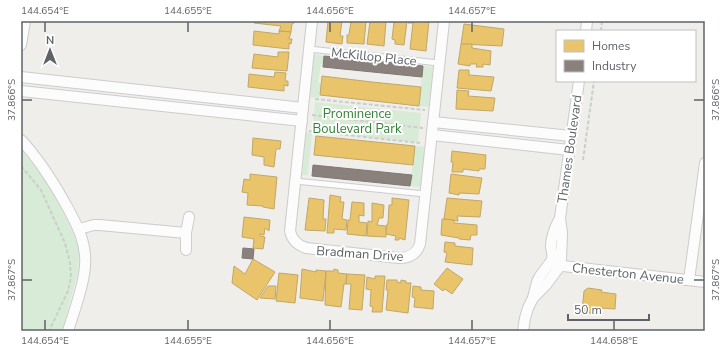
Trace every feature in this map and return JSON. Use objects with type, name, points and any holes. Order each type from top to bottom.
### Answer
[{"type":"street","points":[[21,45],[25,21]]},
{"type":"street","name":"Bradman Drive","points":[[312,21],[290,231],[291,236],[301,247],[310,249],[399,258],[409,257],[417,252],[420,244],[444,21]]},
{"type":"street","points":[[21,77],[221,99],[302,114]]},
{"type":"street","name":"Thames Boulevard","points":[[555,264],[551,245],[555,228],[560,218],[578,82]]},
{"type":"street","points":[[105,100],[106,87]]},
{"type":"street","points":[[21,91],[220,112],[302,114]]},
{"type":"street","points":[[220,112],[221,99]]},
{"type":"street","points":[[432,128],[571,136]]},
{"type":"street","points":[[432,128],[569,150]]},
{"type":"street","points":[[21,140],[36,158],[54,184],[79,229],[85,249],[85,266],[82,283],[68,331]]},
{"type":"street","points":[[689,280],[705,168]]},
{"type":"street","points":[[186,250],[186,233],[189,217]]},
{"type":"street","points":[[79,229],[100,225],[186,233]]},
{"type":"street","points":[[523,331],[528,308],[533,298],[537,282],[540,276],[555,264]]},
{"type":"street","name":"Chesterton Avenue","points":[[555,264],[705,282]]},
{"type":"lane","name":"McKillop Place","points":[[309,49],[439,63]]},
{"type":"lane","points":[[295,182],[425,194]]},
{"type":"path","points":[[583,160],[594,82]]},
{"type":"path","points":[[315,99],[434,111]]},
{"type":"path","points":[[302,114],[432,128]]},
{"type":"path","points":[[21,166],[41,190],[66,243],[70,263],[71,276],[68,291],[49,331]]},
{"type":"green space","points":[[314,54],[324,56],[318,83],[321,83],[319,98],[310,97]]},
{"type":"green space","points":[[423,66],[433,67],[429,107],[419,106]]},
{"type":"green space","name":"Prominence Boulevard Park","points":[[315,102],[421,113],[418,142],[312,131]]},
{"type":"green space","points":[[306,132],[312,133],[308,175],[302,175]]},
{"type":"green space","points":[[415,146],[425,147],[421,187],[410,186]]},
{"type":"green space","points":[[21,150],[49,186],[72,230],[78,246],[78,272],[62,331],[21,331]]},
{"type":"building: Homes","points":[[254,21],[294,21],[294,23],[292,24],[291,32],[279,31],[281,26],[254,23]]},
{"type":"building: Homes","points":[[328,21],[342,21],[340,36],[343,36],[342,44],[326,42]]},
{"type":"building: Homes","points":[[351,21],[366,21],[364,44],[347,43],[347,35],[349,35]]},
{"type":"building: Homes","points":[[370,21],[386,21],[384,46],[367,44]]},
{"type":"building: Homes","points":[[388,21],[407,21],[404,45],[395,44],[395,40],[392,39],[394,22]]},
{"type":"building: Homes","points":[[409,21],[429,21],[426,51],[410,49],[413,23],[408,23]]},
{"type":"building: Homes","points":[[464,24],[504,29],[502,46],[461,44]]},
{"type":"building: Homes","points":[[254,31],[279,34],[279,31],[291,32],[289,39],[292,39],[291,44],[289,43],[289,49],[253,45]]},
{"type":"building: Homes","points":[[461,44],[472,44],[472,48],[491,51],[490,65],[483,64],[483,67],[476,67],[477,64],[470,64],[470,66],[458,64]]},
{"type":"building: Homes","points":[[278,52],[289,52],[287,71],[252,68],[254,54],[278,57]]},
{"type":"building: Homes","points":[[459,70],[469,70],[469,75],[494,77],[491,91],[457,88]]},
{"type":"building: Homes","points":[[275,72],[286,73],[285,81],[288,81],[288,86],[284,85],[284,91],[248,87],[249,74],[274,77]]},
{"type":"building: Homes","points":[[322,76],[421,87],[419,106],[320,95]]},
{"type":"building: Homes","points":[[457,90],[469,91],[468,96],[495,98],[493,111],[456,109]]},
{"type":"building: Homes","points":[[316,136],[415,146],[413,165],[314,155]]},
{"type":"building: Homes","points":[[253,138],[281,141],[280,149],[276,149],[274,167],[264,165],[264,157],[252,155]]},
{"type":"building: Homes","points":[[452,151],[486,155],[485,169],[479,169],[479,171],[463,169],[463,172],[452,172]]},
{"type":"building: Homes","points":[[250,174],[277,177],[274,209],[263,206],[247,205],[248,193],[242,192],[244,179],[250,180]]},
{"type":"building: Homes","points":[[451,174],[482,178],[479,194],[459,193],[459,195],[449,193]]},
{"type":"building: Homes","points":[[330,195],[341,197],[340,202],[344,202],[342,219],[347,220],[346,230],[334,229],[334,233],[327,233]]},
{"type":"building: Homes","points":[[309,198],[324,200],[323,219],[326,219],[325,231],[305,230]]},
{"type":"building: Homes","points":[[392,198],[409,200],[405,240],[399,238],[399,240],[395,240],[396,236],[386,234],[389,205],[392,205]]},
{"type":"building: Homes","points":[[447,198],[482,201],[480,217],[457,216],[458,221],[444,219]]},
{"type":"building: Homes","points":[[352,202],[364,203],[364,216],[359,215],[359,222],[367,223],[366,236],[347,234]]},
{"type":"building: Homes","points":[[372,203],[384,205],[383,218],[379,218],[377,225],[386,226],[386,237],[367,236],[368,221],[372,222]]},
{"type":"building: Homes","points":[[244,217],[270,220],[269,231],[265,228],[264,235],[260,234],[260,236],[265,237],[263,249],[253,248],[254,239],[242,237]]},
{"type":"building: Homes","points":[[442,219],[454,220],[454,223],[477,225],[477,235],[471,235],[470,240],[441,235]]},
{"type":"building: Homes","points":[[445,242],[455,243],[455,246],[473,248],[472,265],[445,262],[447,253],[444,252]]},
{"type":"building: Homes","points":[[253,259],[275,272],[257,300],[232,283],[234,266],[245,274]]},
{"type":"building: Homes","points":[[447,268],[463,279],[452,294],[445,289],[443,291],[434,284]]},
{"type":"building: Homes","points":[[302,269],[316,272],[316,270],[326,271],[323,301],[300,298]]},
{"type":"building: Homes","points":[[334,269],[338,270],[338,273],[347,274],[341,307],[325,305],[326,271],[334,271]]},
{"type":"building: Homes","points":[[279,273],[298,275],[295,303],[276,301]]},
{"type":"building: Homes","points":[[347,274],[365,275],[362,310],[349,309],[351,284],[346,284]]},
{"type":"building: Homes","points":[[375,276],[385,276],[382,312],[372,312],[373,307],[370,306],[371,290],[366,289],[367,277],[375,279]]},
{"type":"building: Homes","points":[[387,280],[397,280],[397,282],[401,283],[401,280],[406,281],[406,283],[411,283],[408,313],[386,310],[388,290],[386,290]]},
{"type":"building: Homes","points":[[268,286],[276,286],[275,299],[260,298]]},
{"type":"building: Homes","points":[[413,286],[421,287],[421,290],[434,291],[433,309],[414,307],[415,298],[412,297]]},
{"type":"building: Homes","points":[[588,288],[616,294],[615,309],[600,308],[599,314],[582,312],[584,291]]},
{"type":"building: Industry","points":[[324,56],[423,66],[422,77],[323,67]]},
{"type":"building: Industry","points":[[313,165],[412,175],[410,186],[312,176]]},
{"type":"building: Industry","points":[[243,248],[254,249],[253,259],[242,258]]}]
